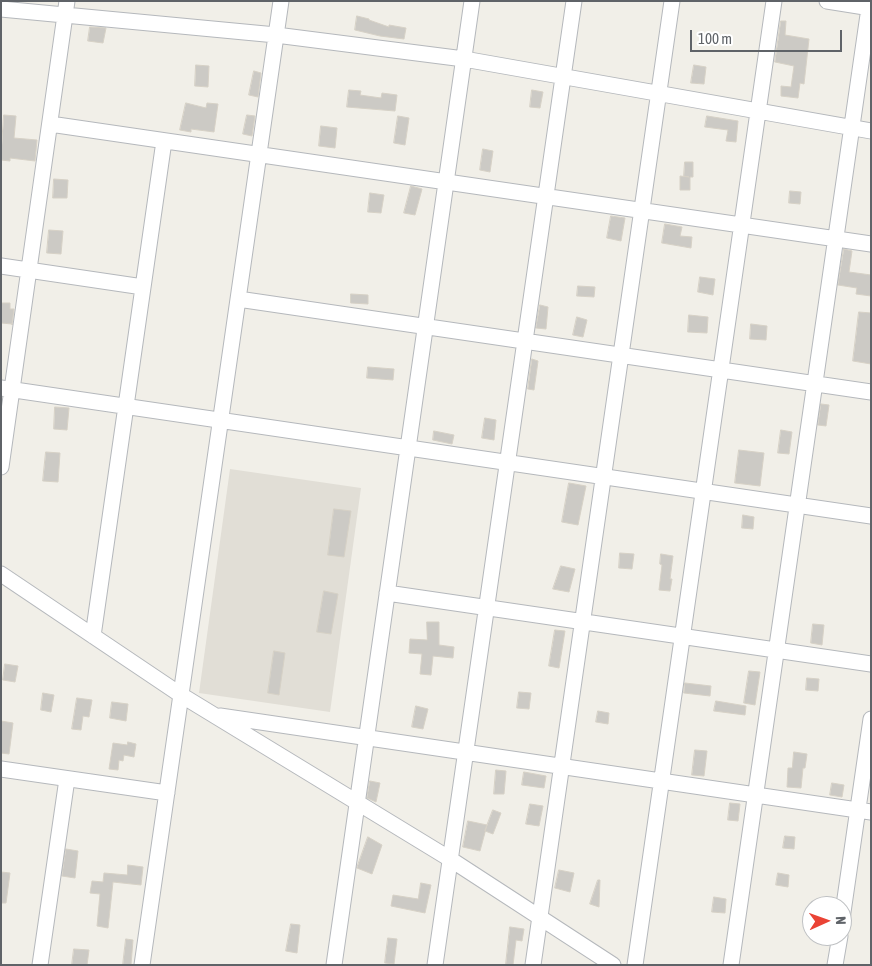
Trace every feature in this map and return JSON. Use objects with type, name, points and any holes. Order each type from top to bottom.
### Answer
[{"type":"street","points":[[142,965],[281,1]]},
{"type":"street","points":[[334,965],[472,1]]},
{"type":"street","points":[[435,965],[574,1]]},
{"type":"street","points":[[533,965],[672,1]]},
{"type":"street","points":[[635,965],[774,1]]},
{"type":"street","points":[[731,965],[870,5],[827,1]]},
{"type":"street","points":[[1,467],[7,389],[29,270],[66,8]]},
{"type":"street","points":[[1,9],[66,8],[464,59],[871,131]]},
{"type":"street","points":[[50,124],[871,244]]},
{"type":"street","points":[[93,636],[164,141]]},
{"type":"street","points":[[1,266],[143,287]]},
{"type":"street","points":[[238,299],[871,392]]},
{"type":"street","points":[[7,389],[871,516]]},
{"type":"street","points":[[1,574],[181,695],[450,859],[614,965]]},
{"type":"street","points":[[388,593],[871,664]]},
{"type":"street","points":[[213,715],[864,811]]},
{"type":"street","points":[[847,896],[864,811],[871,719]]},
{"type":"street","points":[[1,769],[167,793]]},
{"type":"street","points":[[40,965],[67,778]]},
{"type":"street","points":[[835,965],[838,946]]},
{"type":"shaded area","points":[[230,469],[361,488],[330,712],[199,693]]},
{"type":"building","points":[[357,16],[389,27],[389,25],[406,28],[404,39],[355,30]]},
{"type":"building","points":[[781,21],[786,21],[785,35],[809,39],[804,84],[800,83],[798,98],[781,96],[781,86],[791,87],[794,66],[775,62]]},
{"type":"building","points":[[90,27],[106,28],[103,43],[88,41]]},
{"type":"building","points":[[196,65],[209,66],[208,87],[195,86]]},
{"type":"building","points":[[694,65],[706,67],[704,84],[691,83]]},
{"type":"building","points":[[254,71],[261,73],[258,97],[249,95]]},
{"type":"building","points":[[349,90],[361,91],[360,95],[381,98],[382,93],[397,95],[395,111],[347,107]]},
{"type":"building","points":[[532,90],[543,92],[540,108],[530,107]]},
{"type":"building","points":[[186,103],[206,108],[207,103],[218,104],[214,132],[191,129],[191,132],[180,130]]},
{"type":"building","points":[[4,115],[16,116],[14,138],[37,140],[35,161],[10,158],[10,161],[1,160]]},
{"type":"building","points":[[247,115],[255,116],[252,136],[243,134]]},
{"type":"building","points":[[398,116],[409,118],[405,145],[394,143]]},
{"type":"building","points":[[707,116],[738,121],[736,142],[726,141],[728,130],[705,127]]},
{"type":"building","points":[[321,126],[337,128],[335,148],[319,146]]},
{"type":"building","points":[[483,149],[493,151],[490,172],[480,170]]},
{"type":"building","points":[[685,162],[693,162],[693,177],[690,177],[690,190],[680,190],[680,176],[689,177],[684,176]]},
{"type":"building","points":[[54,179],[68,180],[67,198],[53,198]]},
{"type":"building","points":[[411,186],[422,189],[415,215],[404,213]]},
{"type":"building","points":[[790,191],[801,192],[800,204],[789,203]]},
{"type":"building","points":[[370,193],[384,195],[381,213],[368,212]]},
{"type":"building","points":[[611,216],[625,218],[621,241],[607,238]]},
{"type":"building","points":[[665,224],[682,227],[680,236],[692,237],[691,248],[662,243]]},
{"type":"building","points":[[49,230],[63,231],[61,254],[47,253]]},
{"type":"building","points":[[844,249],[852,251],[849,272],[871,275],[871,296],[856,294],[857,288],[838,285]]},
{"type":"building","points":[[700,277],[715,279],[713,295],[698,292]]},
{"type":"building","points":[[578,286],[595,287],[594,297],[577,296]]},
{"type":"building","points":[[351,294],[368,295],[368,304],[351,303]]},
{"type":"building","points":[[1,303],[10,303],[10,309],[14,309],[12,325],[1,323]]},
{"type":"building","points":[[540,305],[548,307],[546,329],[536,328]]},
{"type":"building","points":[[859,312],[871,313],[871,364],[853,361]]},
{"type":"building","points":[[689,315],[708,317],[707,333],[688,332]]},
{"type":"building","points":[[577,317],[587,320],[583,337],[573,335]]},
{"type":"building","points":[[751,324],[767,326],[766,340],[750,339]]},
{"type":"building","points":[[532,359],[538,361],[534,390],[528,389]]},
{"type":"building","points":[[368,367],[394,369],[393,380],[367,378]]},
{"type":"building","points":[[821,404],[829,405],[826,426],[818,425]]},
{"type":"building","points":[[55,407],[69,408],[67,430],[54,429]]},
{"type":"building","points":[[485,418],[496,420],[494,440],[482,438]]},
{"type":"building","points":[[781,430],[792,432],[789,454],[778,453]]},
{"type":"building","points":[[434,431],[454,435],[452,444],[433,440]]},
{"type":"building","points":[[739,450],[764,453],[760,486],[735,483]]},
{"type":"building","points":[[46,452],[60,453],[58,482],[43,481]]},
{"type":"building","points":[[569,483],[586,486],[578,525],[562,522]]},
{"type":"building","points":[[334,509],[351,511],[344,557],[328,555]]},
{"type":"building","points":[[743,515],[754,517],[753,529],[742,528]]},
{"type":"building","points":[[620,553],[634,554],[632,569],[619,568]]},
{"type":"building","points":[[661,554],[673,556],[670,591],[659,590],[662,565],[660,564]]},
{"type":"building","points":[[561,566],[575,569],[569,592],[553,589]]},
{"type":"building","points":[[324,591],[338,594],[331,634],[317,632]]},
{"type":"building","points":[[427,622],[439,622],[439,645],[454,647],[453,658],[433,656],[431,675],[420,674],[422,654],[409,653],[410,639],[427,640]]},
{"type":"building","points":[[813,624],[824,625],[822,645],[811,643]]},
{"type":"building","points":[[555,630],[565,631],[559,668],[549,666]]},
{"type":"building","points":[[274,651],[285,653],[279,695],[268,693]]},
{"type":"building","points":[[5,664],[18,666],[15,682],[3,680]]},
{"type":"building","points":[[749,671],[760,672],[755,705],[744,703]]},
{"type":"building","points":[[807,678],[819,679],[818,691],[806,690]]},
{"type":"building","points":[[685,683],[711,686],[710,696],[684,693]]},
{"type":"building","points":[[519,692],[531,693],[529,709],[517,708]]},
{"type":"building","points":[[43,693],[54,695],[51,712],[41,710]]},
{"type":"building","points":[[77,698],[92,700],[89,717],[83,716],[81,730],[72,729]]},
{"type":"building","points":[[716,701],[746,706],[745,715],[714,711]]},
{"type":"building","points":[[112,702],[128,704],[126,721],[110,718]]},
{"type":"building","points":[[416,706],[428,709],[423,729],[412,727]]},
{"type":"building","points":[[598,711],[609,713],[608,724],[596,722]]},
{"type":"building","points":[[1,721],[13,723],[9,754],[1,753]]},
{"type":"building","points":[[128,742],[136,744],[134,757],[124,755],[123,761],[119,760],[118,770],[109,769],[113,743],[127,745]]},
{"type":"building","points":[[695,750],[707,751],[704,776],[692,775]]},
{"type":"building","points":[[794,752],[807,754],[805,768],[803,768],[801,788],[787,787],[788,768],[792,768]]},
{"type":"building","points":[[496,770],[506,771],[504,794],[494,794]]},
{"type":"building","points":[[524,772],[546,776],[544,788],[522,785]]},
{"type":"building","points":[[370,781],[380,783],[376,802],[367,798]]},
{"type":"building","points":[[832,783],[844,785],[842,797],[830,795]]},
{"type":"building","points":[[730,803],[740,804],[738,821],[728,820]]},
{"type":"building","points":[[530,804],[543,806],[539,826],[526,824]]},
{"type":"building","points":[[493,810],[501,813],[493,834],[485,831]]},
{"type":"building","points":[[468,821],[487,825],[480,851],[463,847]]},
{"type":"building","points":[[785,836],[795,837],[794,849],[783,848]]},
{"type":"building","points":[[368,837],[382,845],[372,874],[357,868]]},
{"type":"building","points":[[66,849],[78,851],[75,878],[62,876]]},
{"type":"building","points":[[128,865],[143,867],[141,885],[113,882],[108,928],[97,926],[100,894],[90,893],[92,881],[103,882],[104,873],[127,875]]},
{"type":"building","points":[[559,870],[574,873],[570,892],[555,888]]},
{"type":"building","points":[[1,872],[10,873],[6,903],[1,903]]},
{"type":"building","points":[[778,873],[789,875],[788,887],[776,885]]},
{"type":"building","points":[[598,880],[600,880],[599,907],[590,904]]},
{"type":"building","points":[[421,883],[431,885],[425,913],[391,906],[393,895],[418,899]]},
{"type":"building","points":[[714,897],[726,899],[725,913],[712,912]]},
{"type":"building","points":[[291,924],[300,925],[297,953],[286,951]]},
{"type":"building","points":[[510,927],[524,929],[522,941],[516,940],[513,965],[506,964]]},
{"type":"building","points":[[388,938],[397,939],[394,964],[385,963]]},
{"type":"building","points":[[126,939],[133,940],[131,965],[123,965]]},
{"type":"building","points":[[74,949],[89,950],[87,965],[72,965]]}]
